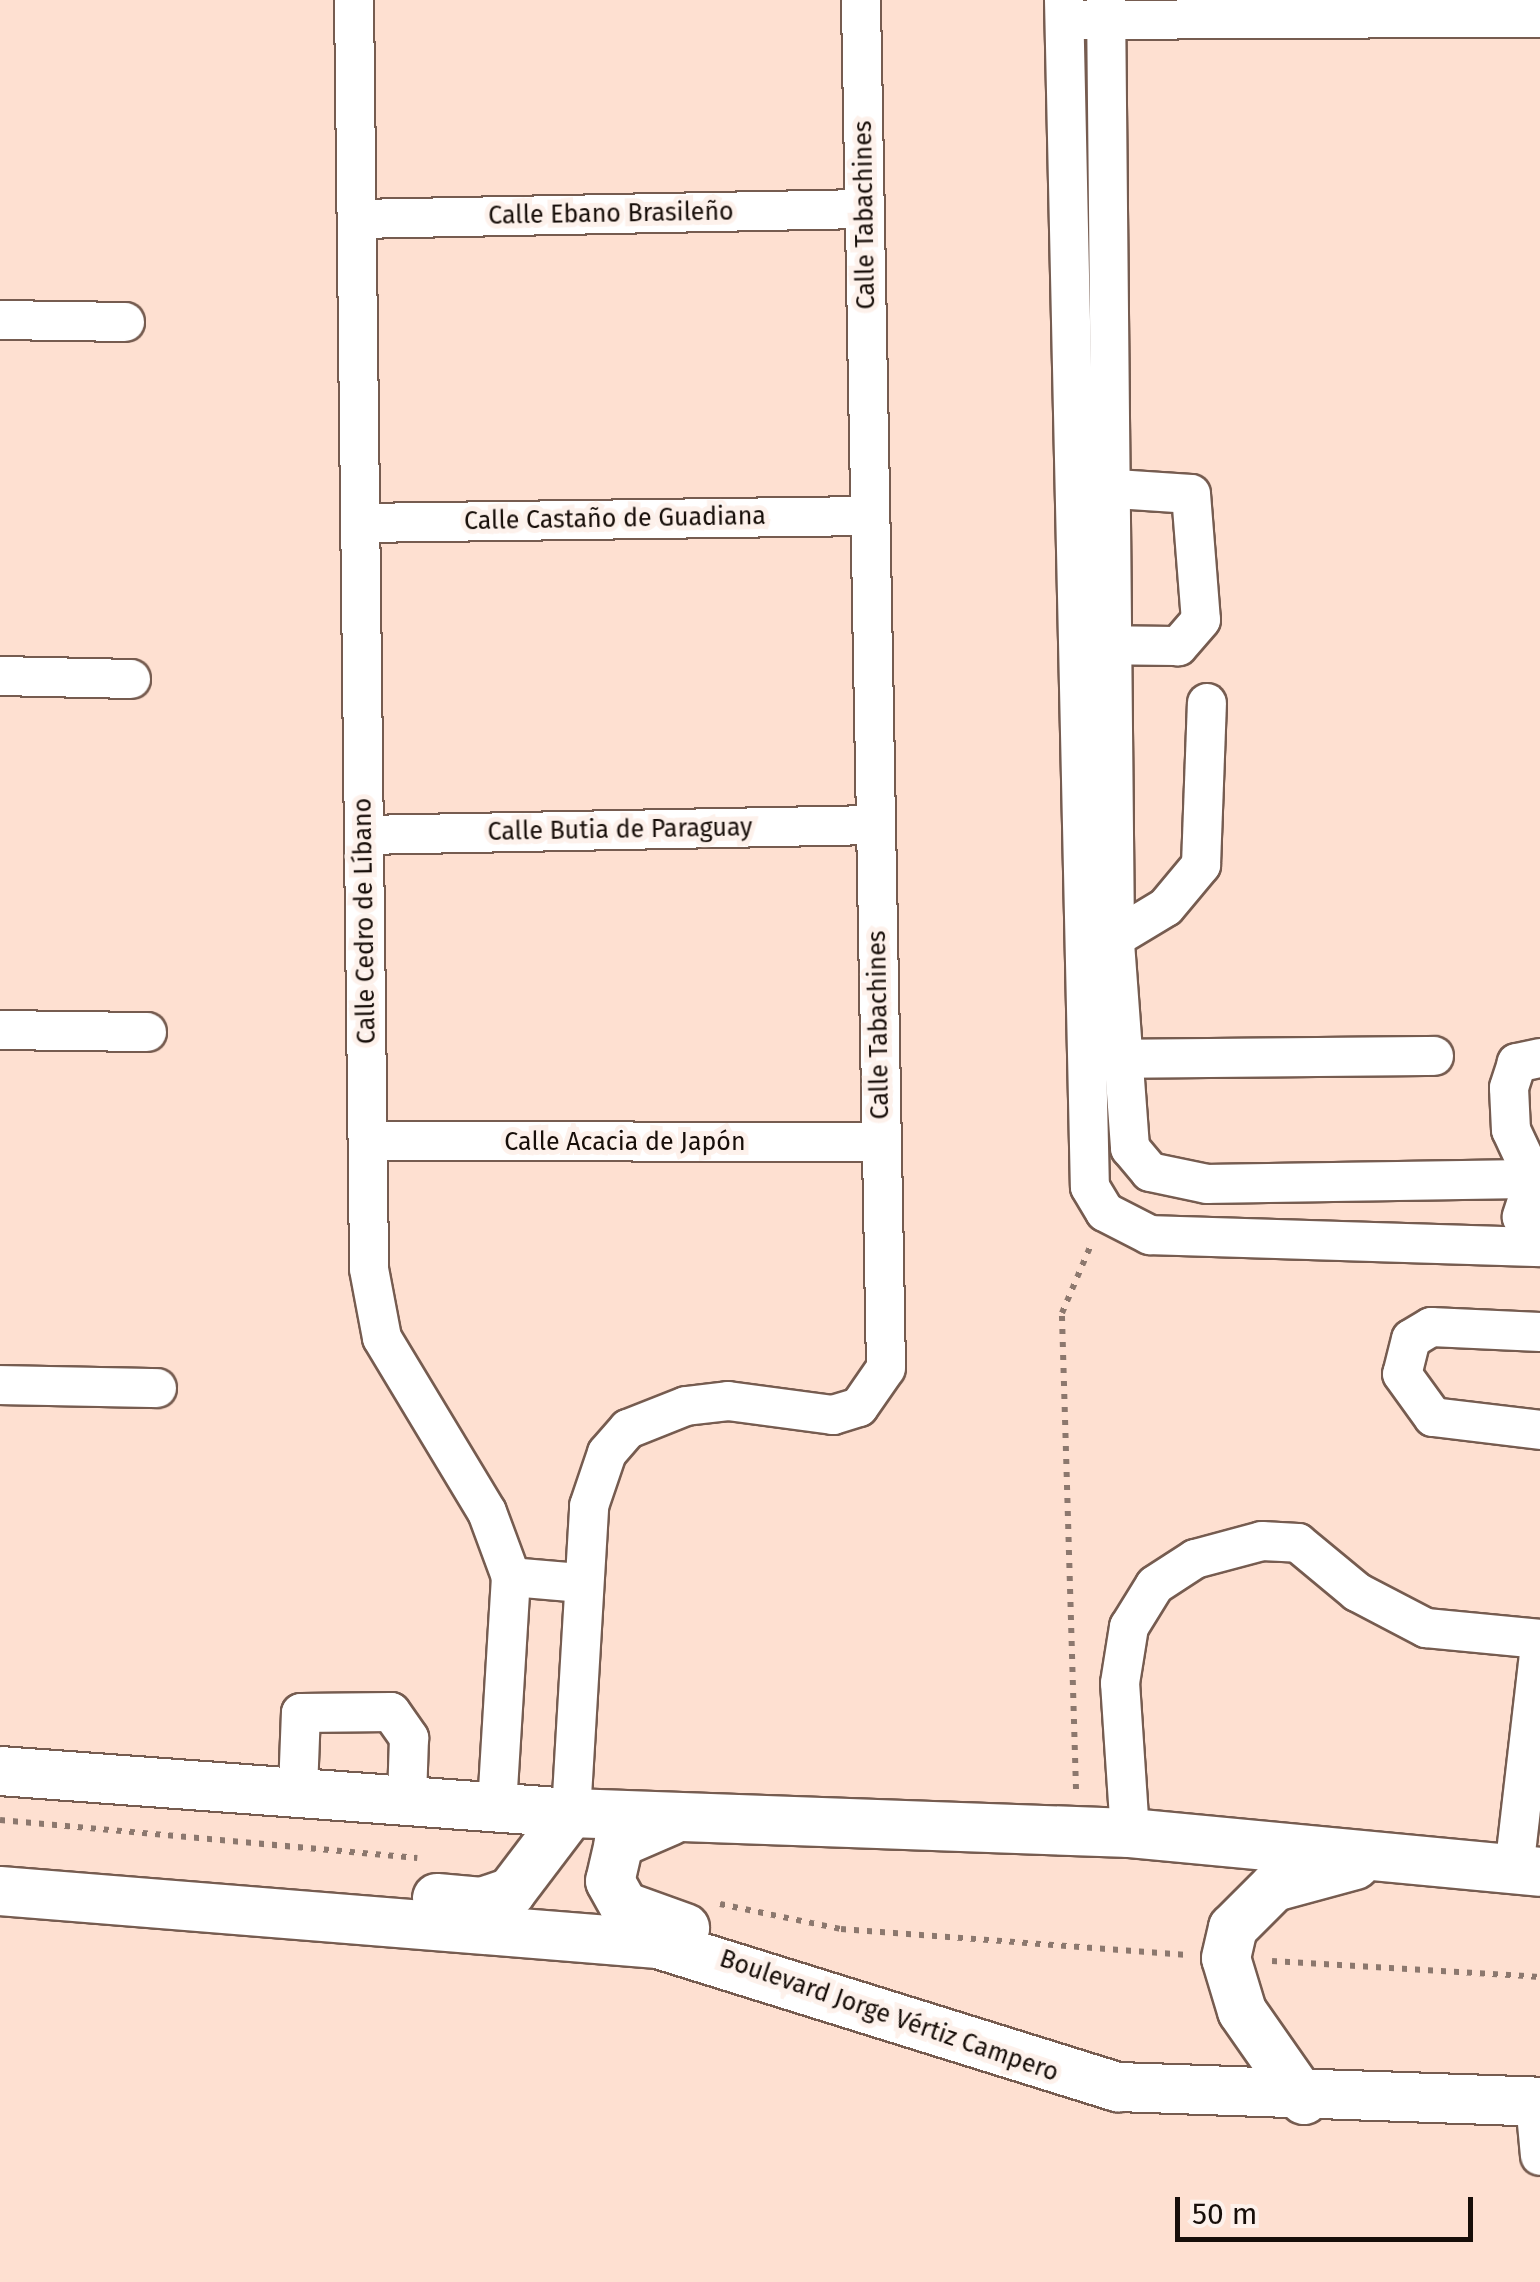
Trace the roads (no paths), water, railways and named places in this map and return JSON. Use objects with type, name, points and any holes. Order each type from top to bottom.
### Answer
[{"type":"main road","points":[[0,1772],[298,1790],[572,1813],[1130,1833],[1527,1871]]},
{"type":"main road","points":[[292,1914],[348,1891],[497,1898],[537,1869],[572,1813]]},
{"type":"main road","points":[[683,1817],[619,1843],[610,1882],[624,1906],[676,1919],[698,1953]]},
{"type":"main road","points":[[1304,2100],[1242,2011],[1226,1958],[1233,1928],[1274,1887],[1398,1856]]},
{"type":"main road","name":"Boulevard Jorge Vértiz Campero","points":[[0,1891],[698,1953],[1051,2074],[1304,2100],[1538,2102]]},
{"type":"street","name":"Calle Cedro de Líbano","points":[[354,0],[369,1269],[382,1338],[487,1512],[511,1577],[496,1807]]},
{"type":"street","name":"Calle Tabachines","points":[[572,1813],[581,1583],[595,1477],[628,1430],[657,1413],[728,1401],[832,1415],[874,1393],[886,1368],[861,0]]},
{"type":"street","points":[[1540,18],[1348,9],[1064,10],[1070,488],[1092,646],[1102,1058],[1084,1160],[1105,1212],[1150,1235],[1540,1245]]},
{"type":"street","points":[[1092,646],[1108,486],[1106,10]]},
{"type":"street","name":"Calle Ebano Brasileño","points":[[356,219],[865,209]]},
{"type":"street","points":[[0,320],[126,322]]},
{"type":"street","points":[[1070,488],[1108,486],[1191,494],[1201,620],[1178,646],[1092,646]]},
{"type":"street","name":"Calle Castaño de Guadiana","points":[[360,523],[870,516]]},
{"type":"street","points":[[0,676],[131,679]]},
{"type":"street","points":[[1098,948],[1166,907],[1200,865],[1207,703]]},
{"type":"street","name":"Calle Butia de Paraguay","points":[[364,835],[876,825]]},
{"type":"street","points":[[0,1030],[148,1032]]},
{"type":"street","points":[[1102,1058],[1434,1056]]},
{"type":"street","points":[[1102,1058],[1136,1162],[1180,1181],[1290,1187],[1537,1179]]},
{"type":"street","points":[[1540,1058],[1518,1063],[1508,1088],[1511,1130],[1537,1179],[1522,1217],[1540,1245]]},
{"type":"street","name":"Calle Acacia de Japón","points":[[368,1141],[882,1142]]},
{"type":"street","points":[[1105,1212],[1136,1162]]},
{"type":"street","points":[[1290,1187],[1290,1241]]},
{"type":"street","points":[[1540,1332],[1431,1327],[1411,1340],[1402,1374],[1434,1417],[1540,1430]]},
{"type":"street","points":[[0,1385],[157,1388]]},
{"type":"street","points":[[1130,1833],[1120,1683],[1129,1626],[1155,1585],[1195,1558],[1262,1541],[1298,1543],[1357,1592],[1426,1628],[1540,1641],[1527,1871]]},
{"type":"street","points":[[511,1577],[581,1583]]},
{"type":"street","points":[[298,1790],[300,1712],[391,1712],[409,1738],[407,1799]]},
{"type":"street","points":[[1538,2102],[1540,2156]]}]
